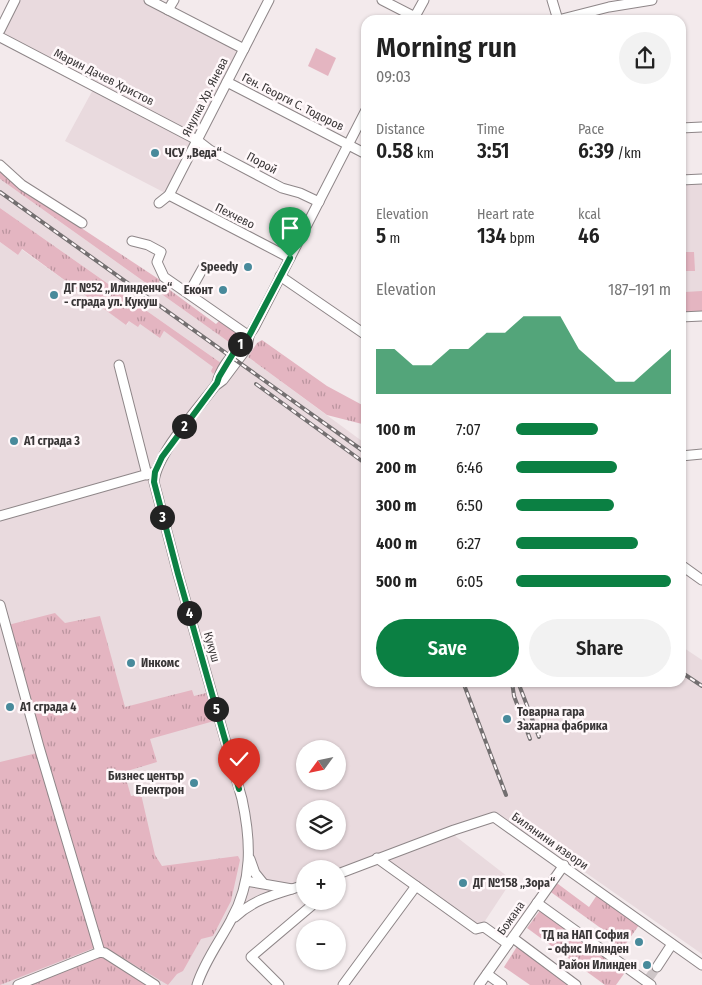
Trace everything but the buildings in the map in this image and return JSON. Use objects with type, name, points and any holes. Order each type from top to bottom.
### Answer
[{"type":"street","points":[[0,30],[15,0]]},
{"type":"street","points":[[150,0],[244,49]]},
{"type":"street","points":[[168,10],[174,0]]},
{"type":"street","name":"Янулка Хр. Янева","points":[[159,203],[169,195],[269,0]]},
{"type":"street","points":[[382,0],[407,15]]},
{"type":"street","points":[[416,15],[424,0]]},
{"type":"street","points":[[552,0],[556,15]]},
{"type":"street","points":[[578,15],[609,7],[652,0]]},
{"type":"street","name":"Марин Дачев Христов","points":[[0,37],[198,140]]},
{"type":"street","name":"Ген. Георги С. Тодоров","points":[[227,82],[361,152]]},
{"type":"street","points":[[0,516],[151,474],[217,383],[223,380],[247,348],[249,336],[361,120]]},
{"type":"street","points":[[686,128],[702,127]]},
{"type":"street","name":"Порой","points":[[198,140],[210,150],[282,188],[300,193],[319,202]]},
{"type":"street","points":[[0,165],[22,185],[82,223]]},
{"type":"street","points":[[686,180],[702,179]]},
{"type":"street","name":"Пехчево","points":[[169,195],[290,258]]},
{"type":"street","points":[[132,241],[148,245],[161,252],[157,262],[164,277],[249,336]]},
{"type":"street","points":[[189,293],[204,266]]},
{"type":"street","points":[[280,276],[361,332]]},
{"type":"street","points":[[686,316],[702,316]]},
{"type":"street","name":"Кукуш","points":[[119,365],[154,482],[246,817],[249,856],[245,885],[231,920],[217,943],[197,985]]},
{"type":"street","points":[[686,456],[702,454]]},
{"type":"street","points":[[686,569],[702,580]]},
{"type":"street","points":[[0,605],[2,618],[39,747],[100,952]]},
{"type":"street","name":"Билянини извори","points":[[346,871],[494,817],[702,965]]},
{"type":"street","points":[[249,856],[255,873],[263,883]]},
{"type":"street","points":[[377,858],[476,929],[484,927],[510,941],[576,985]]},
{"type":"street","name":"Божана","points":[[479,985],[564,866]]},
{"type":"street","points":[[270,896],[252,895],[245,885],[263,883],[292,889]]},
{"type":"street","points":[[343,985],[416,886]]},
{"type":"street","points":[[231,920],[248,906],[270,896],[296,888]]},
{"type":"street","points":[[537,903],[645,982]]},
{"type":"street","points":[[279,985],[251,957],[306,910]]},
{"type":"street","points":[[657,967],[672,944]]},
{"type":"street","points":[[18,985],[100,952],[155,985]]},
{"type":"street","points":[[487,974],[502,985]]},
{"type":"shaded area","points":[[17,0],[146,0],[244,49],[169,195],[65,141],[95,86],[0,35]]},
{"type":"shaded area","points":[[0,179],[233,345],[361,440],[361,687],[686,687],[686,649],[702,660],[702,954],[539,840],[494,817],[346,871],[346,860],[296,860],[296,888],[258,900],[231,920],[197,985],[0,985],[0,242],[18,255],[21,249],[127,325],[129,321],[140,324],[160,337],[164,331],[220,367],[221,363],[0,208]]},
{"type":"shaded area","points":[[702,179],[702,316],[686,317],[686,180]]},
{"type":"shaded area","name":"ДГ №158 „Зора“","points":[[454,835],[512,880],[483,924],[476,927],[385,861]]},
{"type":"green space","points":[[316,48],[336,58],[328,76],[308,66]]},
{"type":"green space","points":[[0,168],[45,204],[160,280],[159,282],[216,324],[220,320],[239,334],[233,345],[0,179]]},
{"type":"green space","points":[[0,208],[221,363],[213,374],[211,371],[213,367],[164,331],[160,338],[140,324],[138,327],[129,321],[126,325],[22,249],[18,255],[0,242]]},
{"type":"green space","points":[[686,252],[694,252],[695,271],[686,271]]},
{"type":"green space","points":[[702,291],[702,311],[686,313],[686,292]]},
{"type":"green space","points":[[262,340],[327,386],[361,404],[361,424],[327,415],[248,357],[257,343]]},
{"type":"green space","points":[[55,613],[65,623],[100,616],[125,707],[192,690],[194,696],[206,693],[214,721],[150,739],[157,762],[124,772],[131,796],[141,794],[155,855],[162,866],[238,856],[240,860],[231,901],[213,936],[201,939],[183,971],[177,974],[168,985],[106,948],[94,948],[0,985],[0,762],[37,753],[8,625]]},
{"type":"green space","points":[[554,881],[589,907],[597,895],[639,925],[618,955],[608,947],[613,937],[548,890]]},
{"type":"green space","points":[[541,909],[626,971],[616,985],[605,985],[527,928]]},
{"type":"green space","points":[[518,945],[571,985],[530,985],[504,967]]},
{"type":"green space","points":[[96,953],[155,985],[18,985]]},
{"type":"tunnel","points":[[649,978],[657,967]]},
{"type":"railway","points":[[0,192],[361,449]]},
{"type":"railway","points":[[256,384],[361,460]]},
{"type":"railway","points":[[686,675],[702,686]]},
{"type":"railway","points":[[465,687],[506,795]]},
{"type":"railway","points":[[513,687],[514,696],[530,739]]},
{"type":"railway","points":[[520,687],[539,737]]},
{"type":"place","name":"ЧСУ „Веда“","points":[[155,153]]},
{"type":"place","name":"Speedy","points":[[248,267]]},
{"type":"place","name":"Еконт","points":[[223,290]]},
{"type":"place","name":"ДГ №52 „Илинденче“ - сграда ул. Кукуш","points":[[54,295]]},
{"type":"place","name":"А1 сграда 3","points":[[14,441]]},
{"type":"place","name":"Инкомс","points":[[131,663]]},
{"type":"place","name":"А1 сграда 4","points":[[10,707]]},
{"type":"place","name":"Товарна гара Захарна фабрика","points":[[507,719]]},
{"type":"place","name":"Бизнес център Електрон","points":[[194,783]]},
{"type":"place","name":"ДГ №158 „Зора“","points":[[463,883]]},
{"type":"place","name":"ТД на НАП София - офис Илинден","points":[[639,942]]},
{"type":"place","name":"Район Илинден","points":[[647,965]]},
{"type":"route","points":[[239,789],[154,482],[155,472],[168,449],[217,383],[234,352],[249,336],[290,258]]}]
